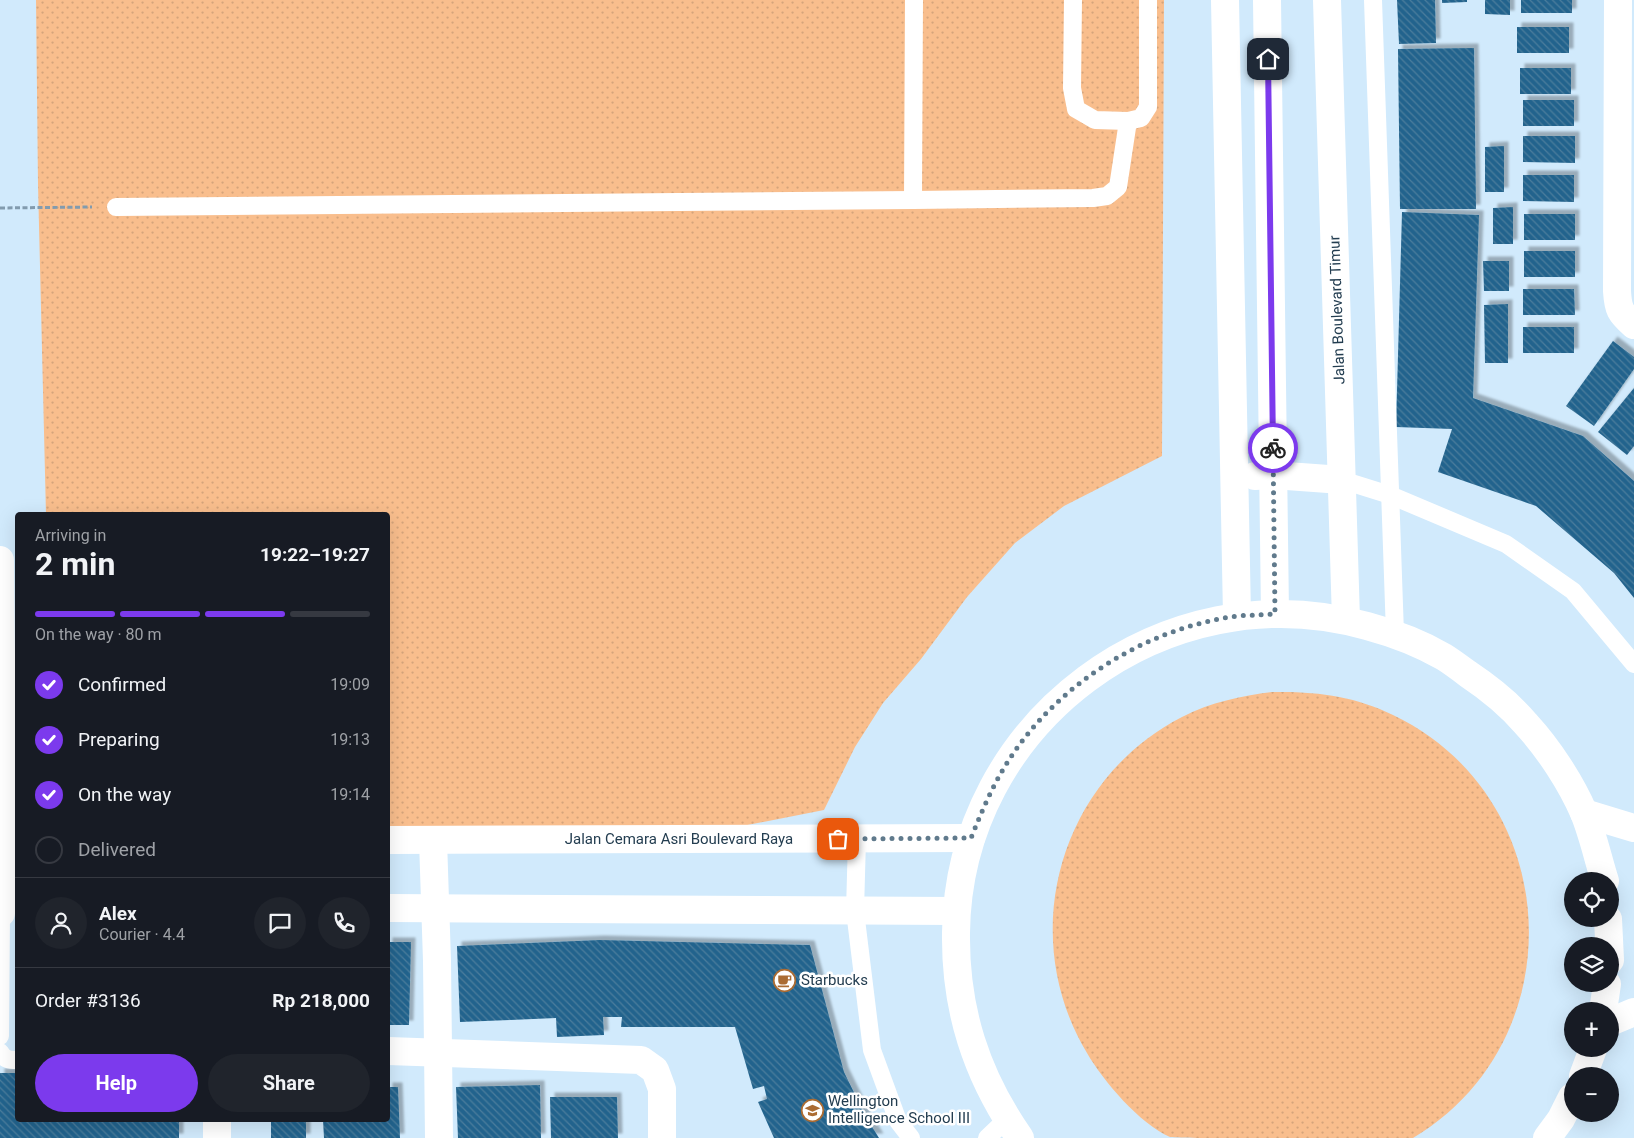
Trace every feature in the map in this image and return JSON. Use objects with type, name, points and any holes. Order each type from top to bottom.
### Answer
[{"type":"street","points":[[1224,0],[1237,616]]},
{"type":"street","points":[[1267,0],[1275,614]]},
{"type":"street","name":"Jalan Boulevard Timur","points":[[1327,0],[1346,620]]},
{"type":"street","points":[[1618,0],[1616,291],[1620,312],[1634,325]]},
{"type":"street","points":[[1234,478],[1273,475],[1342,480]]},
{"type":"street","points":[[0,560],[7,847],[6,913]]},
{"type":"street","points":[[1013,1129],[982,1071],[964,1019],[956,965],[956,911],[962,874],[971,838],[984,804],[1007,764],[1022,742],[1046,714],[1072,689],[1102,667],[1141,645],[1166,634],[1237,616],[1310,615],[1346,620],[1395,634],[1451,661],[1487,687],[1526,723],[1558,766],[1584,813],[1601,872]]},
{"type":"street","points":[[1584,813],[1634,828]]},
{"type":"street","name":"Jalan Cemara Asri Boulevard Raya","points":[[390,840],[971,838]]},
{"type":"street","points":[[433,840],[439,1138]]},
{"type":"street","points":[[390,908],[956,911]]},
{"type":"street","points":[[1619,1018],[1634,1012]]},
{"type":"street","points":[[390,1051],[641,1060],[655,1070],[662,1089],[662,1138]]},
{"type":"street","points":[[1547,1138],[1564,1113]]},
{"type":"street","points":[[217,1122],[218,1138]]},
{"type":"lane","points":[[913,200],[914,0]]},
{"type":"lane","points":[[1073,0],[1072,88],[1076,109],[1096,120],[1128,121],[1141,118],[1148,107],[1148,0]]},
{"type":"lane","points":[[1373,0],[1395,634]]},
{"type":"lane","points":[[116,207],[1093,198],[1107,196],[1118,186],[1128,121]]},
{"type":"lane","points":[[1342,480],[1390,495],[1506,544],[1572,591],[1634,664]]},
{"type":"lane","points":[[857,839],[855,911],[872,1050],[898,1121],[910,1138]]},
{"type":"lane","points":[[0,1036],[6,913]]},
{"type":"lane","points":[[0,1052],[3,1057],[15,1060]]},
{"type":"lane","points":[[987,1138],[1013,1129]]},
{"type":"path","points":[[0,208],[116,207]]},
{"type":"shaded area","points":[[36,0],[1164,0],[1162,456],[1064,506],[1015,543],[967,597],[921,659],[883,703],[855,747],[824,810],[722,830],[390,834],[390,512],[46,512],[38,184]]},
{"type":"shaded area","points":[[1272,692],[1304,692],[1364,703],[1393,715],[1450,753],[1492,802],[1518,859],[1529,921],[1524,983],[1503,1043],[1466,1095],[1413,1138],[1170,1137],[1158,1131],[1135,1112],[1102,1076],[1087,1053],[1066,1007],[1055,960],[1053,911],[1062,864],[1079,820],[1105,779],[1140,745],[1182,717],[1226,700]]},
{"type":"building","points":[[1397,0],[1435,0],[1436,43],[1399,44]]},
{"type":"building","points":[[1442,0],[1467,0],[1467,2],[1442,3]]},
{"type":"building","points":[[1485,0],[1510,0],[1510,15],[1485,14]]},
{"type":"building","points":[[1521,0],[1572,0],[1572,13],[1521,13]]},
{"type":"building","points":[[1517,27],[1569,27],[1569,53],[1517,53]]},
{"type":"building","points":[[1474,48],[1476,209],[1400,209],[1398,49]]},
{"type":"building","points":[[1520,68],[1571,68],[1571,94],[1520,94]]},
{"type":"building","points":[[1523,100],[1574,100],[1574,126],[1523,126]]},
{"type":"building","points":[[1523,136],[1575,136],[1575,163],[1523,162]]},
{"type":"building","points":[[1504,146],[1504,192],[1485,192],[1485,147]]},
{"type":"building","points":[[1523,175],[1574,175],[1574,202],[1523,201]]},
{"type":"building","points":[[1513,207],[1513,244],[1493,244],[1493,208]]},
{"type":"building","points":[[1402,212],[1479,215],[1473,398],[1583,436],[1634,481],[1634,598],[1614,573],[1536,506],[1438,472],[1452,429],[1396,427]]},
{"type":"building","points":[[1524,214],[1575,214],[1575,240],[1524,240]]},
{"type":"building","points":[[1524,251],[1575,251],[1575,277],[1524,277]]},
{"type":"building","points":[[1483,261],[1509,261],[1509,291],[1484,291]]},
{"type":"building","points":[[1523,289],[1574,289],[1575,315],[1523,315]]},
{"type":"building","points":[[1508,304],[1508,363],[1485,363],[1484,305]]},
{"type":"building","points":[[1523,327],[1574,327],[1574,353],[1523,353]]},
{"type":"building","points":[[1613,341],[1634,357],[1634,369],[1594,426],[1566,406]]},
{"type":"building","points":[[1634,388],[1634,446],[1627,455],[1598,432]]},
{"type":"building","points":[[600,940],[810,945],[844,1072],[866,1117],[879,1138],[774,1138],[758,1102],[767,1099],[764,1086],[753,1089],[735,1027],[621,1027],[622,1017],[603,1017],[604,1035],[557,1037],[556,1018],[460,1022],[457,946]]},
{"type":"building","points":[[390,942],[411,942],[409,1025],[390,1025]]},
{"type":"building","points":[[0,1073],[15,1073],[15,1122],[179,1122],[179,1138],[0,1138]]},
{"type":"building","points":[[540,1085],[541,1138],[458,1138],[456,1087]]},
{"type":"building","points":[[390,1087],[398,1087],[400,1138],[324,1138],[323,1122],[390,1122]]},
{"type":"building","points":[[550,1097],[617,1097],[618,1138],[551,1138]]},
{"type":"building","points":[[271,1122],[306,1122],[306,1138],[271,1138]]},
{"type":"way so far","points":[[838,839],[971,838],[984,804],[1022,742],[1046,714],[1072,689],[1102,667],[1133,649],[1166,634],[1237,616],[1275,614],[1273,448]]},
{"type":"place","name":"Starbucks","points":[[785,980]]},
{"type":"place","name":"Wellington Intelligence School III","points":[[812,1110]]},
{"type":"route","points":[[1268,59],[1273,448]]}]
